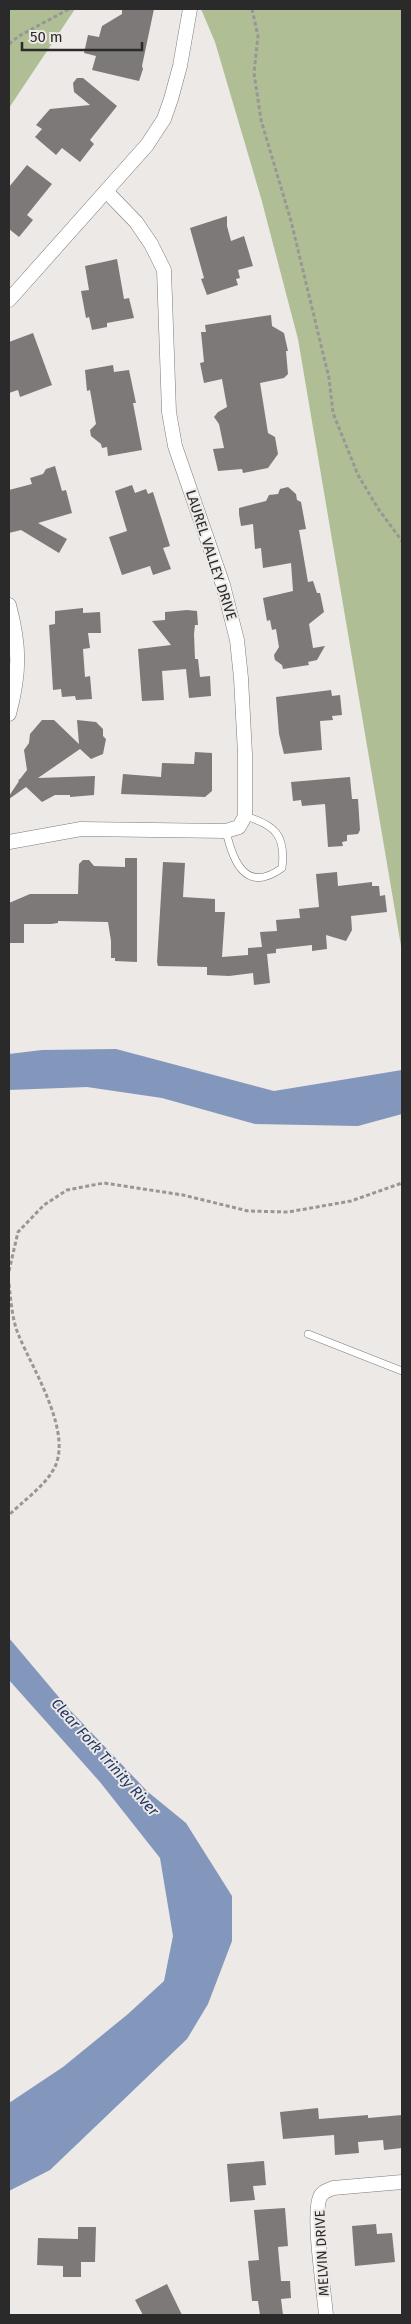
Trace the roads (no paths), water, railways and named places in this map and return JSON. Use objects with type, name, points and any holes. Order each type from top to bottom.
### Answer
[{"type":"street","points":[[9,300],[147,145],[164,118],[180,66],[190,9]]},
{"type":"street","name":"LAUREL VALLEY DRIVE","points":[[106,191],[136,222],[151,244],[164,270],[169,412],[175,446],[223,585],[237,640],[244,744],[245,816]]},
{"type":"street","points":[[9,605],[17,645],[18,676],[9,714]]},
{"type":"street","points":[[9,842],[80,829],[226,831],[239,827],[245,816]]},
{"type":"street","name":"MELVIN DRIVE","points":[[326,2315],[318,2219],[320,2197],[323,2192],[333,2188],[402,2182]]},
{"type":"lane","points":[[226,831],[230,848],[239,868],[254,878],[270,877],[282,868],[284,851],[274,828],[259,820],[245,816]]},
{"type":"lane","points":[[308,1334],[402,1371]]},
{"type":"water","points":[[116,1049],[274,1091],[402,1070],[402,1114],[358,1126],[255,1124],[162,1098],[87,1087],[9,1090],[9,1054],[42,1050]]},
{"type":"water","name":"Clear Fork Trinity River","points":[[9,1638],[68,1708],[148,1792],[186,1823],[232,1896],[232,1941],[208,2004],[187,2039],[50,2170],[9,2191],[9,2103],[63,2067],[128,2014],[164,1981],[173,1936],[160,1858],[100,1782],[9,1680]]}]
